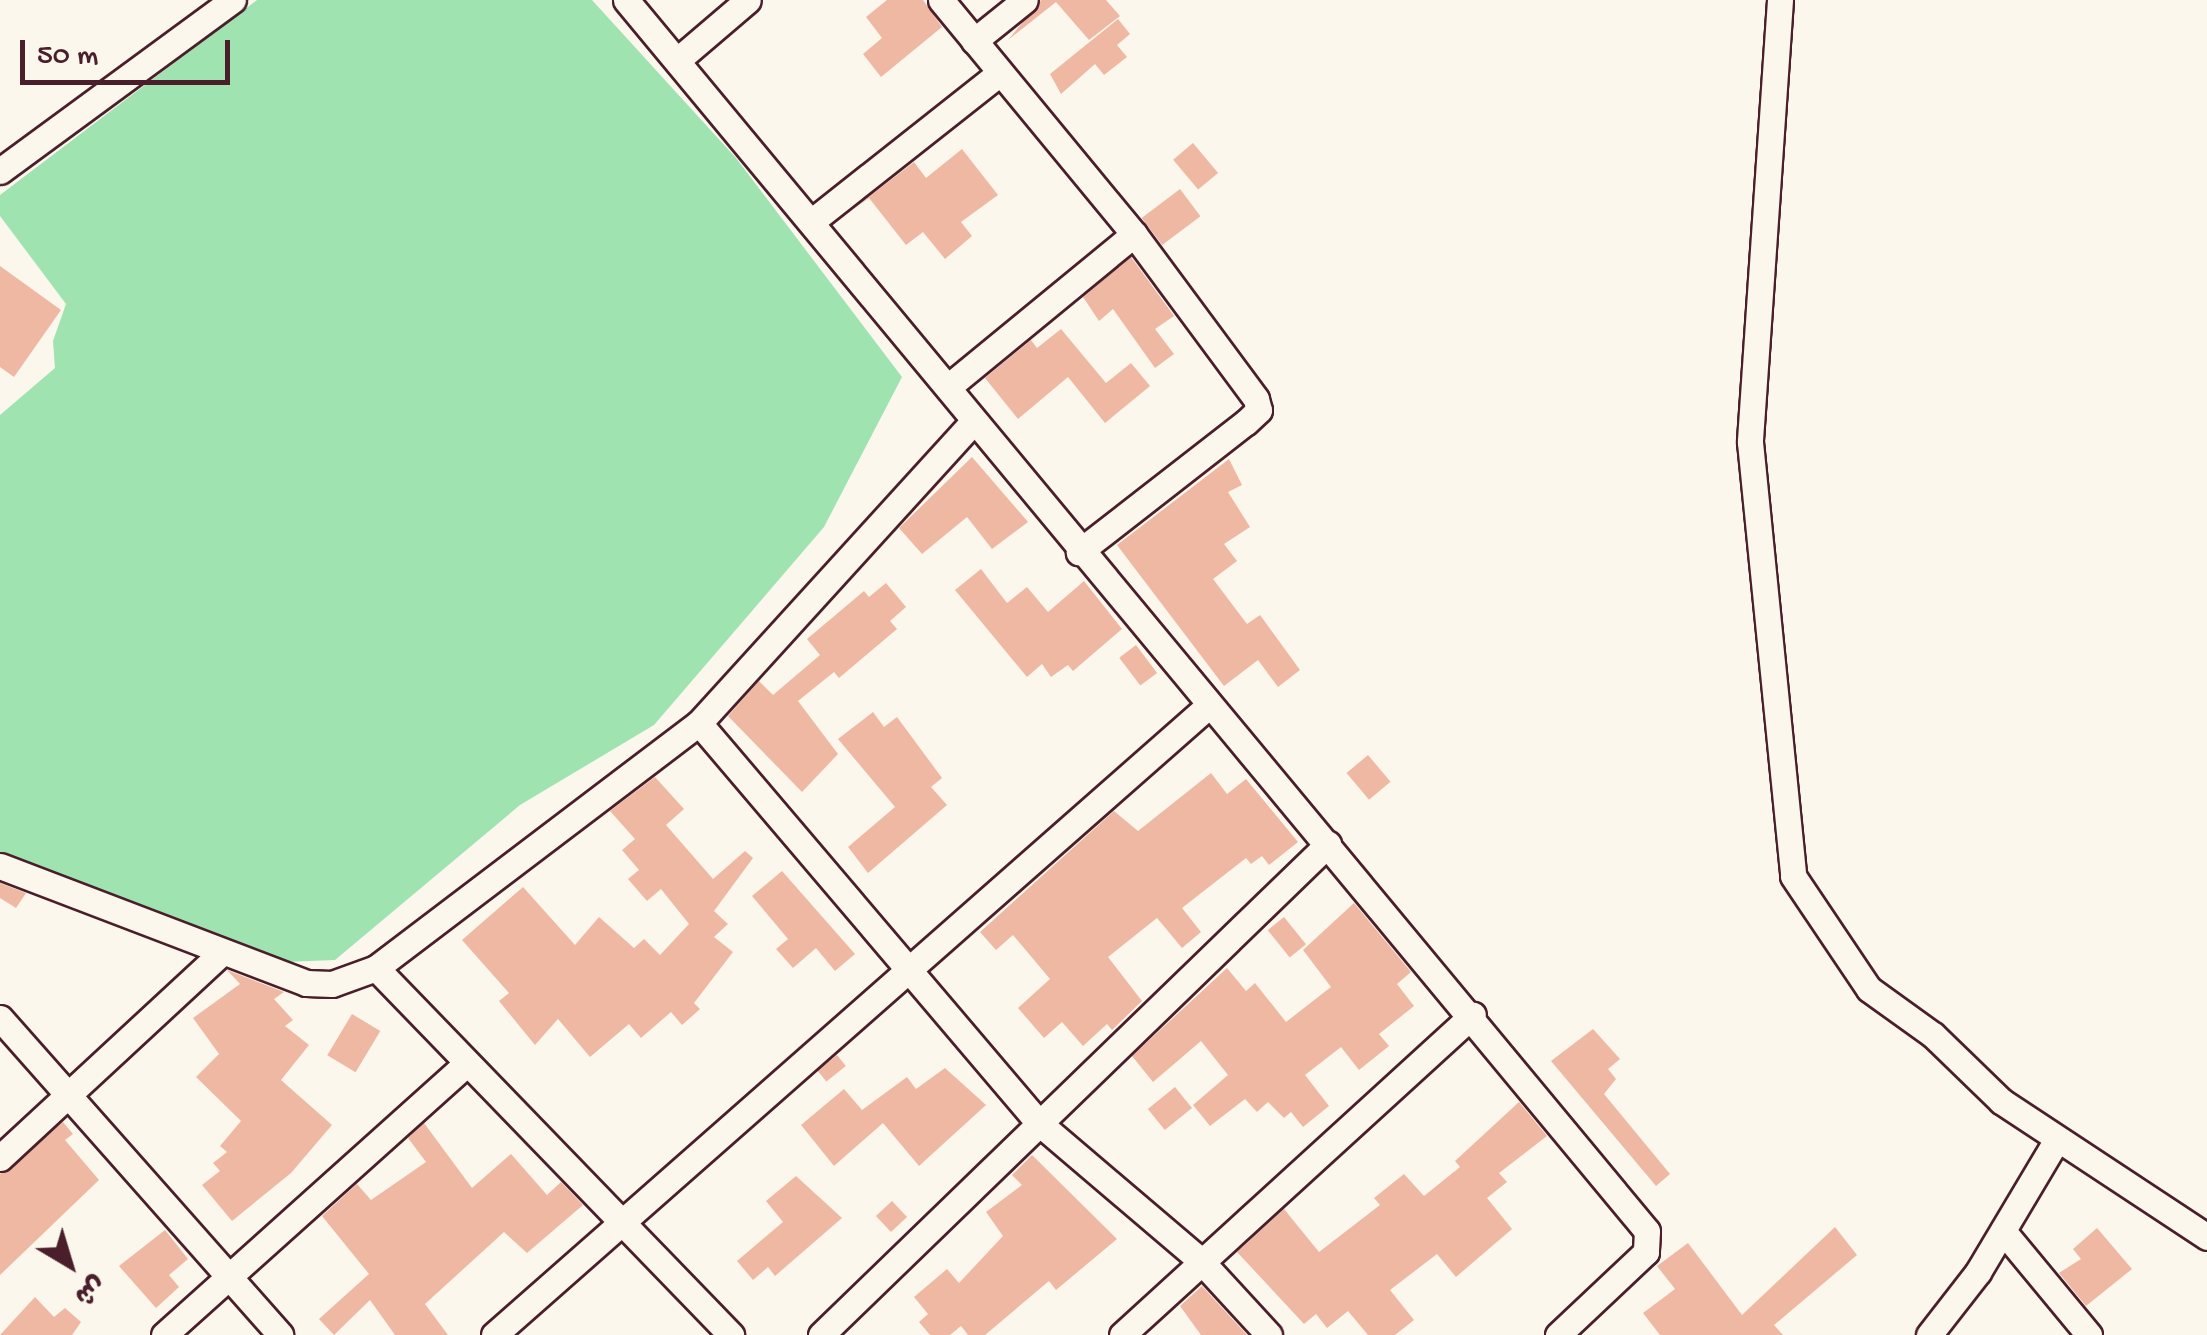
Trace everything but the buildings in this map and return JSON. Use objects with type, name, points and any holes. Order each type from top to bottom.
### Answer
[{"type":"street","points":[[0,171],[233,0]]},
{"type":"street","points":[[626,0],[680,58],[1206,707],[1473,1015],[1647,1231],[1646,1252],[1558,1335]]},
{"type":"street","points":[[680,58],[748,0]]},
{"type":"street","points":[[941,0],[1134,234],[1258,410],[1079,552]]},
{"type":"street","points":[[974,41],[1025,0]]},
{"type":"street","points":[[1780,0],[1750,442],[1793,876],[1869,989],[2056,1141],[2207,1237]]},
{"type":"street","points":[[810,222],[1000,73]]},
{"type":"street","points":[[948,387],[1134,234]]},
{"type":"street","points":[[0,866],[220,954],[306,983],[332,984],[376,968],[699,722],[974,422]]},
{"type":"street","points":[[494,1335],[622,1218],[913,969],[1206,707]]},
{"type":"street","points":[[699,722],[913,969],[1039,1123],[1200,1260],[1269,1335]]},
{"type":"street","points":[[821,1335],[1328,844]]},
{"type":"street","points":[[0,1158],[220,954]]},
{"type":"street","points":[[376,968],[466,1064],[622,1218],[730,1335]]},
{"type":"street","points":[[1122,1335],[1473,1015]]},
{"type":"street","points":[[0,1018],[69,1091],[280,1335]]},
{"type":"street","points":[[164,1335],[466,1064]]},
{"type":"street","points":[[1929,1335],[2003,1231],[2056,1141]]},
{"type":"street","points":[[2003,1231],[2089,1335]]},
{"type":"green space","points":[[257,0],[592,0],[736,158],[902,377],[824,527],[654,725],[520,805],[335,960],[285,962],[0,856],[0,415],[55,368],[53,341],[66,304],[0,216],[0,195]]}]
